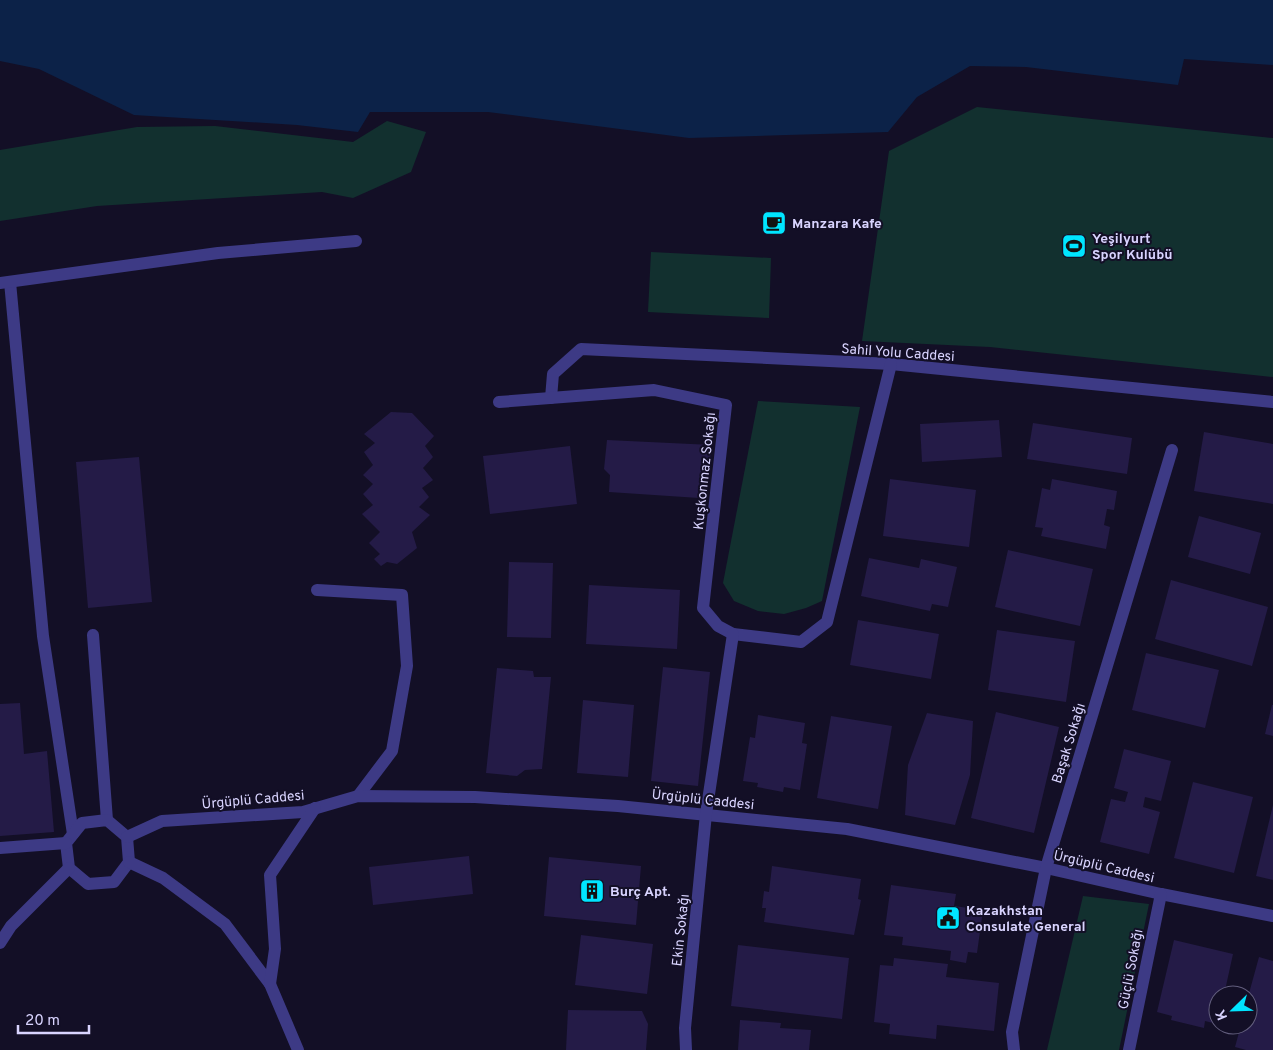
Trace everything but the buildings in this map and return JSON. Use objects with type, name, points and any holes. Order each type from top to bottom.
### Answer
[{"type":"street","points":[[0,943],[11,926],[69,868],[70,838],[43,636],[5,282],[218,253],[356,241]]},
{"type":"street","name":"Sahil Yolu Caddesi","points":[[551,398],[553,374],[581,349],[891,364],[1273,402]]},
{"type":"street","name":"Kuşkonmaz Sokağı","points":[[499,402],[654,390],[726,405],[703,608],[718,626],[733,634],[802,642],[827,622],[878,410],[887,386],[891,364]]},
{"type":"street","name":"Başak Sokağı","points":[[1014,1050],[1012,1032],[1046,868],[1172,450]]},
{"type":"street","points":[[317,590],[402,595],[407,666],[392,751],[358,796]]},
{"type":"street","points":[[706,814],[733,634]]},
{"type":"street","points":[[69,868],[88,884],[114,882],[130,862],[127,836],[108,820],[93,635]]},
{"type":"street","name":"Ürgüplü Caddesi","points":[[127,836],[162,821],[303,812],[358,796],[475,797],[706,814],[847,829],[1046,868],[1161,894],[1273,916]]},
{"type":"street","points":[[270,984],[275,949],[270,875],[315,808]]},
{"type":"street","name":"Ekin Sokağı","points":[[686,1050],[685,1028],[706,814]]},
{"type":"street","points":[[0,848],[70,838],[82,823],[108,820]]},
{"type":"street","points":[[130,862],[163,878],[225,924],[270,984],[298,1050]]},
{"type":"street","name":"Güçlü Sokağı","points":[[1130,1050],[1161,894]]},
{"type":"green space","name":"Yeşilyurt Spor Kulübü","points":[[977,107],[1273,138],[1273,377],[990,347],[862,341],[889,151]]},
{"type":"green space","points":[[387,121],[426,132],[411,172],[353,198],[322,192],[97,206],[0,221],[0,150],[137,127],[215,126],[353,142]]},
{"type":"green space","points":[[651,252],[771,258],[769,318],[648,312]]},
{"type":"green space","points":[[758,401],[860,407],[822,601],[784,614],[758,611],[734,601],[723,583]]},
{"type":"green space","points":[[1083,896],[1149,904],[1119,1050],[1047,1050]]},
{"type":"water","points":[[0,0],[1273,0],[1273,65],[1184,59],[1178,85],[1026,67],[970,66],[917,97],[888,132],[689,138],[488,112],[370,112],[358,132],[297,125],[134,115],[39,69],[0,61]]},
{"type":"place","name":"Manzara Kafe","points":[[774,223]]},
{"type":"place","name":"Yeşilyurt Spor Kulübü","points":[[1074,246]]},
{"type":"place","name":"Burç Apt.","points":[[592,891]]},
{"type":"place","name":"Kazakhstan Consulate General","points":[[948,918]]}]
